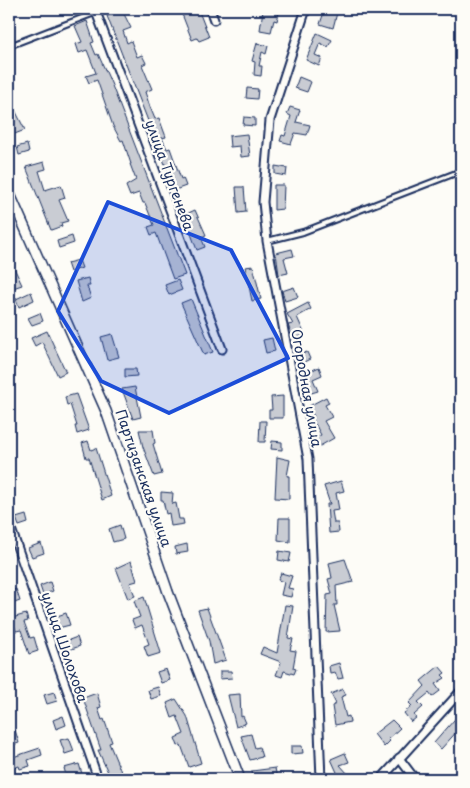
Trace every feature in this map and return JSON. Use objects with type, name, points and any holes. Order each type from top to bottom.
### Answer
[{"type":"street","points":[[210,9],[214,20]]},
{"type":"street","name":"Огородная улица","points":[[306,9],[270,120],[263,202],[267,241],[308,459],[321,779]]},
{"type":"street","name":"улица Тургенева","points":[[95,10],[222,349]]},
{"type":"street","name":"Партизанская улица","points":[[9,192],[106,411],[168,592],[240,779]]},
{"type":"street","name":"улица Шолохова","points":[[9,523],[98,779]]},
{"type":"street","points":[[381,779],[461,691]]},
{"type":"street","points":[[399,758],[415,779]]},
{"type":"lane","points":[[9,46],[95,10],[105,9]]},
{"type":"lane","points":[[267,241],[303,232],[461,171]]},
{"type":"highlighted area","points":[[108,202],[231,250],[288,358],[169,413],[101,381],[58,311]]},
{"type":"building","points":[[180,9],[198,9],[209,37],[199,41],[197,38],[192,40]]},
{"type":"building","points":[[325,9],[338,9],[333,28],[320,24]]},
{"type":"building","points":[[122,10],[131,28],[123,31],[127,43],[131,41],[137,57],[142,55],[146,63],[142,65],[152,89],[145,92],[150,107],[155,119],[159,118],[166,137],[162,138],[167,149],[170,148],[181,179],[183,178],[186,186],[175,190],[107,16]]},
{"type":"building","points":[[263,10],[279,13],[277,21],[274,20],[271,32],[260,30]]},
{"type":"building","points":[[87,21],[94,42],[91,43],[111,83],[185,275],[173,279],[156,233],[151,235],[148,227],[154,225],[145,203],[143,203],[139,193],[130,196],[126,186],[136,180],[123,140],[121,141],[113,126],[97,80],[89,83],[86,76],[96,73],[87,50],[79,53],[76,44],[82,42],[75,26]]},
{"type":"building","points":[[317,33],[332,40],[328,47],[320,43],[315,55],[322,58],[319,66],[306,60]]},
{"type":"building","points":[[257,43],[268,46],[266,54],[262,52],[259,66],[262,66],[261,76],[254,75],[255,62],[252,61]]},
{"type":"building","points":[[299,77],[311,82],[307,92],[295,88]]},
{"type":"building","points":[[247,88],[258,89],[257,99],[246,98]]},
{"type":"building","points":[[9,98],[25,130],[12,135],[9,126],[11,125]]},
{"type":"building","points":[[290,107],[300,110],[296,122],[310,125],[307,135],[295,133],[291,144],[280,141],[282,135],[285,136],[291,116],[287,114]]},
{"type":"building","points":[[244,117],[255,118],[255,126],[243,125]]},
{"type":"building","points":[[247,134],[250,156],[241,157],[240,146],[230,147],[229,136]]},
{"type":"building","points":[[27,144],[29,152],[19,155],[17,147]]},
{"type":"building","points":[[44,162],[46,169],[39,171],[45,190],[61,185],[65,198],[59,200],[68,221],[61,223],[62,226],[51,230],[26,167]]},
{"type":"building","points":[[275,166],[287,168],[286,176],[275,174]]},
{"type":"building","points":[[274,185],[284,185],[283,209],[274,210]]},
{"type":"building","points":[[236,187],[244,187],[246,212],[238,213]]},
{"type":"building","points":[[195,210],[206,235],[201,237],[205,247],[197,250],[184,215]]},
{"type":"building","points":[[72,236],[74,243],[59,248],[57,241]]},
{"type":"building","points":[[292,249],[294,256],[284,258],[288,273],[279,275],[276,253]]},
{"type":"building","points":[[9,257],[22,285],[13,288],[9,280]]},
{"type":"building","points":[[79,260],[82,268],[70,272],[67,263]]},
{"type":"building","points":[[253,266],[261,299],[252,301],[245,267]]},
{"type":"building","points":[[88,278],[90,286],[87,286],[91,298],[82,302],[76,281]]},
{"type":"building","points":[[178,280],[182,290],[169,295],[165,285]]},
{"type":"building","points":[[294,287],[298,297],[285,301],[282,291]]},
{"type":"building","points":[[31,292],[34,300],[19,307],[16,299]]},
{"type":"building","points":[[191,299],[213,352],[204,355],[181,303]]},
{"type":"building","points":[[308,303],[311,309],[297,317],[305,335],[293,339],[288,325],[293,324],[287,314]]},
{"type":"building","points":[[40,313],[43,321],[32,325],[28,318]]},
{"type":"building","points":[[47,331],[66,372],[58,376],[42,342],[35,346],[31,338]]},
{"type":"building","points":[[112,334],[119,357],[107,360],[101,337]]},
{"type":"building","points":[[272,338],[275,351],[266,353],[263,340]]},
{"type":"building","points":[[307,352],[310,359],[300,364],[297,356]]},
{"type":"building","points":[[319,367],[322,375],[313,379],[318,391],[308,394],[302,375]]},
{"type":"building","points":[[125,369],[136,369],[137,376],[125,377]]},
{"type":"building","points":[[135,387],[141,417],[133,419],[122,389]]},
{"type":"building","points":[[76,394],[89,430],[77,434],[75,426],[77,426],[70,404],[67,405],[65,397]]},
{"type":"building","points":[[283,396],[283,418],[269,418],[269,410],[272,410],[271,397]]},
{"type":"building","points":[[326,397],[329,403],[325,405],[332,417],[324,421],[334,438],[320,446],[315,438],[321,435],[312,418],[314,417],[309,406]]},
{"type":"building","points":[[260,421],[266,421],[265,442],[259,442]]},
{"type":"building","points":[[139,430],[153,430],[155,443],[153,444],[162,474],[154,476]]},
{"type":"building","points":[[88,441],[91,450],[96,448],[111,496],[102,500],[89,458],[86,458],[82,443]]},
{"type":"building","points":[[272,441],[282,442],[282,450],[271,449]]},
{"type":"building","points":[[277,457],[290,460],[287,476],[289,476],[289,499],[275,498]]},
{"type":"building","points":[[341,481],[344,491],[336,493],[339,510],[332,511],[334,523],[338,523],[339,532],[329,533],[327,504],[330,504],[324,486]]},
{"type":"building","points":[[161,492],[173,493],[172,504],[176,503],[179,519],[183,519],[184,524],[171,526],[169,513],[166,514],[163,500],[161,500]]},
{"type":"building","points":[[26,515],[28,523],[19,526],[16,518]]},
{"type":"building","points":[[279,518],[290,518],[290,542],[278,540]]},
{"type":"building","points":[[120,525],[124,539],[113,542],[109,529]]},
{"type":"building","points":[[41,543],[44,553],[32,557],[28,548]]},
{"type":"building","points":[[187,544],[188,552],[176,554],[175,547]]},
{"type":"building","points":[[279,551],[291,553],[289,562],[278,560]]},
{"type":"building","points":[[345,559],[353,582],[336,586],[337,605],[334,605],[340,631],[326,632],[327,595],[332,594],[328,579],[332,578],[329,563]]},
{"type":"building","points":[[131,561],[137,581],[130,583],[135,596],[128,599],[116,568]]},
{"type":"building","points":[[281,573],[292,576],[288,588],[293,589],[291,597],[281,595],[284,582],[278,580]]},
{"type":"building","points":[[50,582],[53,591],[43,595],[40,586]]},
{"type":"building","points":[[16,589],[20,601],[9,605],[9,592]]},
{"type":"building","points":[[144,597],[161,653],[148,657],[144,646],[149,644],[142,625],[135,628],[132,620],[140,617],[134,601]]},
{"type":"building","points":[[285,605],[293,606],[288,638],[293,639],[290,650],[296,651],[293,668],[296,669],[294,674],[284,671],[282,677],[276,675],[281,662],[260,654],[263,647],[277,653]]},
{"type":"building","points":[[207,608],[226,660],[213,664],[209,641],[198,610]]},
{"type":"building","points":[[66,613],[70,625],[58,628],[54,617]]},
{"type":"building","points":[[26,614],[28,621],[24,622],[30,638],[34,637],[38,651],[29,654],[21,630],[16,631],[12,618]]},
{"type":"building","points":[[77,637],[80,646],[66,651],[64,642]]},
{"type":"building","points":[[339,663],[343,678],[338,679],[335,672],[330,673],[329,666]]},
{"type":"building","points":[[439,666],[445,673],[442,675],[445,678],[435,684],[440,691],[432,697],[429,693],[418,702],[423,707],[414,715],[416,718],[411,722],[404,713],[412,706],[409,703],[425,686],[421,681]]},
{"type":"building","points":[[166,669],[170,680],[161,683],[157,672]]},
{"type":"building","points":[[220,671],[231,671],[232,678],[220,679]]},
{"type":"building","points":[[158,687],[161,696],[151,699],[148,690]]},
{"type":"building","points":[[343,689],[346,695],[341,697],[346,717],[349,716],[350,722],[335,725],[332,706],[336,704],[331,694]]},
{"type":"building","points":[[54,692],[57,701],[47,704],[44,695]]},
{"type":"building","points":[[97,693],[101,707],[98,708],[102,720],[104,719],[112,742],[109,743],[124,779],[111,779],[98,750],[101,750],[83,698]]},
{"type":"building","points":[[240,694],[241,717],[243,716],[246,723],[236,727],[228,695]]},
{"type":"building","points":[[176,699],[187,716],[201,763],[189,767],[181,745],[178,746],[175,738],[184,734],[177,716],[172,718],[167,703]]},
{"type":"building","points":[[461,712],[461,727],[441,749],[434,743]]},
{"type":"building","points":[[63,716],[66,725],[56,729],[53,720]]},
{"type":"building","points":[[392,720],[400,728],[388,739],[390,741],[384,747],[374,734]]},
{"type":"building","points":[[15,730],[19,743],[9,746],[9,732]]},
{"type":"building","points":[[251,734],[255,748],[259,747],[262,757],[250,760],[241,736]]},
{"type":"building","points":[[69,738],[74,751],[65,754],[60,740]]},
{"type":"building","points":[[291,746],[302,746],[303,753],[291,754]]},
{"type":"building","points":[[40,748],[42,755],[28,760],[30,766],[20,769],[19,766],[14,768],[10,758]]},
{"type":"building","points":[[345,753],[349,762],[340,765],[348,774],[340,779],[331,759]]},
{"type":"building","points":[[79,764],[83,777],[67,779],[64,768]]},
{"type":"building","points":[[275,768],[277,779],[253,779],[252,771]]},
{"type":"waterway","points":[[461,28],[458,46],[461,52]]}]
